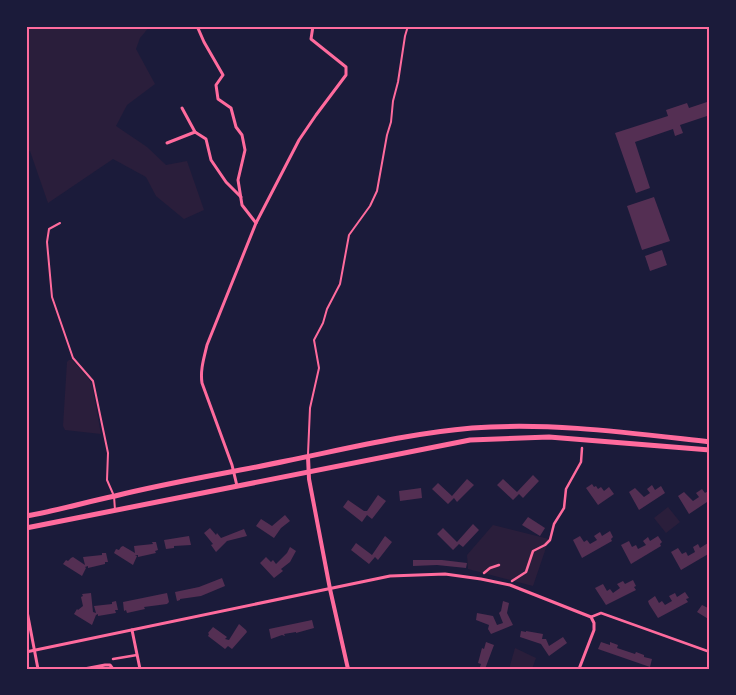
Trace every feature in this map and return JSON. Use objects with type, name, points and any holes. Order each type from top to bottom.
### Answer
[{"type":"main road","points":[[26,516],[234,471],[432,433],[500,427],[571,427],[710,442]]},
{"type":"main road","points":[[26,528],[470,440],[550,437],[710,450]]},
{"type":"street","points":[[197,26],[223,75],[216,85],[218,99],[230,108],[236,127],[242,135],[245,150],[238,180],[242,205],[256,223]]},
{"type":"street","points":[[237,487],[234,471],[202,384],[201,375],[207,345],[256,223],[299,140],[346,75],[346,67],[311,39],[313,26]]},
{"type":"street","points":[[182,108],[195,132],[206,139],[211,160],[226,182],[241,197]]},
{"type":"street","points":[[167,143],[195,132]]},
{"type":"street","points":[[512,581],[526,572],[533,551],[546,545],[550,540],[554,524],[564,508],[566,489],[581,462],[582,448]]},
{"type":"street","points":[[308,457],[307,471],[348,669]]},
{"type":"street","points":[[484,573],[490,568],[499,565]]},
{"type":"street","points":[[26,652],[390,576],[445,574],[510,585],[591,617],[602,613],[710,652]]},
{"type":"street","points":[[26,606],[38,669]]},
{"type":"street","points":[[579,669],[594,630],[594,623],[591,617]]},
{"type":"street","points":[[132,630],[140,669]]},
{"type":"street","points":[[113,660],[137,655]]},
{"type":"street","points":[[84,669],[105,664],[110,665],[113,669]]},
{"type":"lane","points":[[308,457],[310,408],[319,368],[314,340],[340,284],[348,235],[370,206],[378,191],[408,26]]},
{"type":"lane","points":[[60,223],[49,229],[47,242],[52,297],[73,358],[93,381],[108,453],[106,480],[114,496],[115,510]]},
{"type":"shaded area","points":[[26,26],[150,26],[140,38],[136,49],[155,84],[127,105],[116,126],[147,147],[166,165],[187,161],[204,210],[184,219],[156,196],[146,177],[113,159],[48,203],[30,151],[26,153]]},
{"type":"shaded area","points":[[72,360],[92,385],[101,434],[65,430],[63,426],[67,362]]},
{"type":"shaded area","points":[[668,507],[680,522],[666,533],[654,518]]},
{"type":"shaded area","points":[[493,525],[549,539],[533,586],[468,569],[467,555]]},
{"type":"shaded area","points":[[515,648],[536,658],[532,669],[509,669]]},
{"type":"building","points":[[710,101],[710,115],[680,125],[683,133],[675,136],[673,129],[635,142],[650,188],[636,193],[615,133],[668,116],[666,110],[687,103],[689,108]]},
{"type":"building","points":[[654,197],[670,241],[642,250],[627,206]]},
{"type":"building","points":[[662,250],[667,265],[650,271],[645,256]]},
{"type":"building","points":[[533,475],[539,481],[523,498],[519,494],[513,500],[497,485],[503,479],[517,492]]},
{"type":"building","points":[[467,479],[474,485],[457,502],[454,498],[448,504],[432,489],[438,483],[452,496]]},
{"type":"building","points":[[592,484],[598,489],[601,487],[604,491],[609,487],[614,494],[598,505],[586,488]]},
{"type":"building","points":[[652,485],[655,490],[661,486],[665,493],[639,510],[629,492],[635,488],[644,497],[650,493],[647,489]]},
{"type":"building","points":[[421,488],[422,498],[400,501],[399,491]]},
{"type":"building","points":[[702,489],[705,493],[710,490],[710,500],[689,514],[678,496],[684,492],[693,501],[699,497],[696,493]]},
{"type":"building","points":[[378,495],[386,501],[372,519],[367,515],[362,522],[343,507],[348,500],[364,511],[367,511]]},
{"type":"building","points":[[285,515],[290,521],[281,528],[274,538],[256,526],[261,519],[272,526]]},
{"type":"building","points":[[528,517],[545,528],[540,536],[522,525]]},
{"type":"building","points":[[473,524],[479,530],[463,547],[459,544],[453,550],[437,534],[443,528],[457,542]]},
{"type":"building","points":[[210,528],[221,538],[244,529],[247,536],[227,541],[216,552],[211,545],[213,544],[204,533]]},
{"type":"building","points":[[610,531],[613,537],[612,541],[582,558],[573,540],[580,536],[584,542],[587,540],[590,544],[597,540],[594,536],[600,532],[602,536]]},
{"type":"building","points":[[189,536],[191,545],[174,546],[174,548],[166,549],[164,540]]},
{"type":"building","points":[[385,536],[392,542],[378,560],[375,557],[369,564],[351,550],[356,543],[372,555]]},
{"type":"building","points":[[658,536],[662,542],[661,546],[631,564],[621,545],[629,541],[632,547],[636,545],[638,549],[646,545],[643,541],[648,537],[650,541]]},
{"type":"building","points":[[152,542],[156,542],[158,550],[155,551],[156,553],[138,557],[138,555],[135,555],[137,556],[133,565],[114,553],[116,549],[119,550],[123,546],[135,553],[134,546],[153,544]]},
{"type":"building","points":[[708,543],[710,553],[681,570],[671,552],[678,548],[682,554],[686,552],[688,556],[695,552],[693,547],[698,544],[700,548]]},
{"type":"building","points":[[290,547],[296,551],[290,562],[281,569],[283,571],[274,578],[260,563],[266,557],[271,562],[273,560],[276,564]]},
{"type":"building","points":[[102,553],[106,553],[108,562],[88,568],[88,566],[85,567],[82,576],[63,564],[66,560],[68,561],[73,557],[85,565],[83,557],[102,555]]},
{"type":"building","points":[[413,560],[442,560],[467,563],[466,568],[437,565],[413,566]]},
{"type":"building","points":[[222,578],[225,586],[201,596],[177,601],[175,592],[199,587]]},
{"type":"building","points":[[633,580],[636,590],[606,605],[595,588],[603,584],[607,591],[610,589],[613,593],[620,588],[617,584],[623,581],[625,584]]},
{"type":"building","points":[[685,592],[689,598],[686,599],[688,602],[658,618],[648,601],[655,596],[659,603],[662,601],[665,605],[672,601],[669,596],[675,593],[677,597]]},
{"type":"building","points":[[91,593],[93,612],[96,613],[94,606],[112,604],[112,602],[116,601],[118,610],[115,610],[116,613],[96,615],[92,625],[74,614],[77,609],[83,606],[82,594]]},
{"type":"building","points":[[167,593],[169,602],[167,604],[144,607],[145,609],[127,613],[126,610],[124,611],[123,602]]},
{"type":"building","points":[[503,601],[509,603],[507,613],[513,625],[491,634],[488,629],[489,625],[476,620],[477,613],[493,616],[497,625],[503,623],[499,613]]},
{"type":"building","points":[[702,605],[708,608],[710,605],[710,620],[697,612]]},
{"type":"building","points":[[312,620],[314,628],[284,634],[285,636],[282,635],[271,639],[269,629]]},
{"type":"building","points":[[239,624],[247,632],[232,649],[228,646],[225,649],[208,636],[213,627],[227,637],[225,639],[229,640]]},
{"type":"building","points":[[521,631],[543,634],[542,639],[546,639],[549,646],[563,637],[567,643],[549,656],[541,644],[520,637]]},
{"type":"building","points":[[486,642],[494,645],[485,669],[480,667],[481,664],[478,663],[482,648],[484,649]]},
{"type":"building","points":[[601,642],[610,645],[610,642],[618,645],[617,648],[635,654],[636,652],[652,659],[650,667],[598,649]]}]
